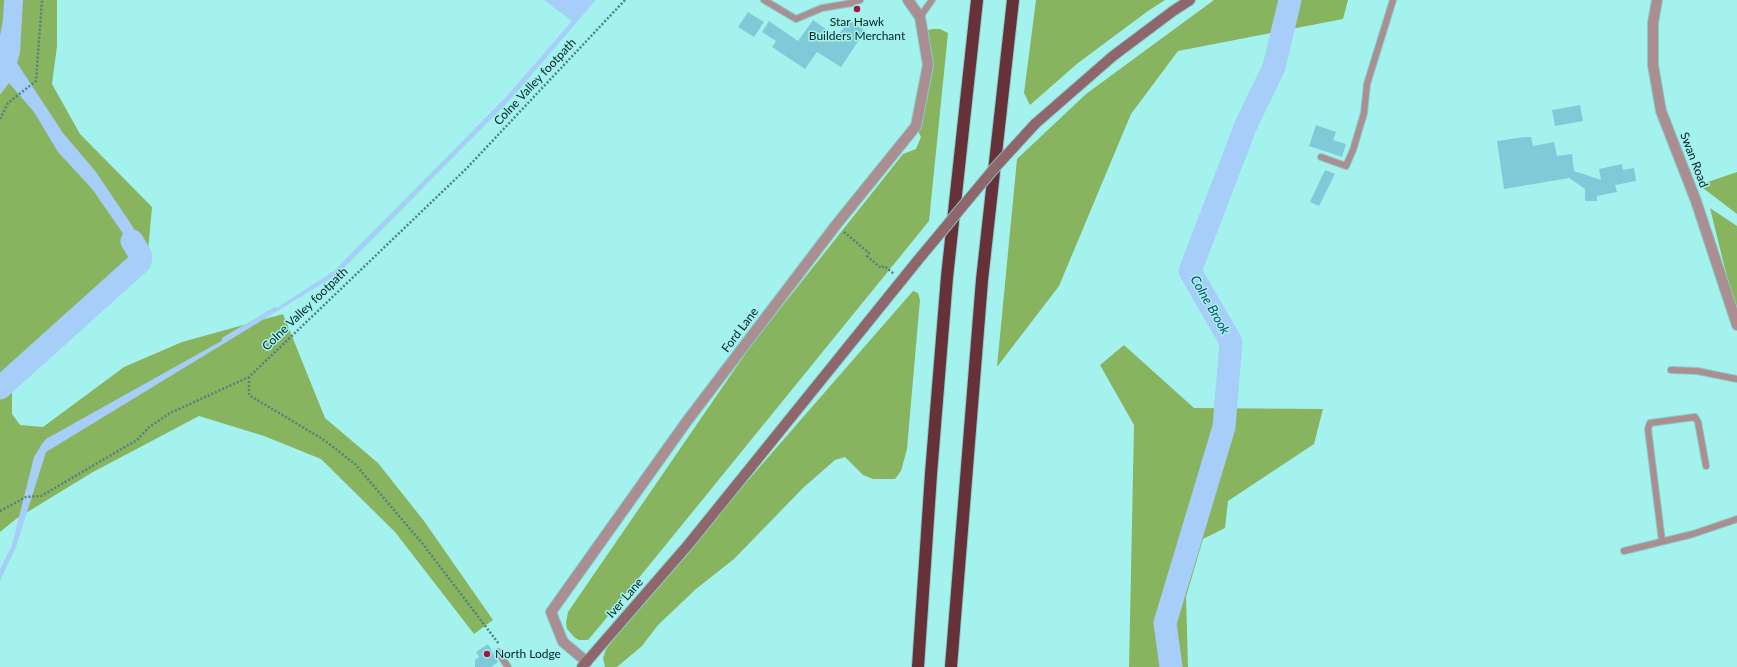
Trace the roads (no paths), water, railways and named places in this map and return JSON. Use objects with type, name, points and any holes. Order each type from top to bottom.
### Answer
[{"type":"highway","points":[[918,667],[930,474],[947,278],[977,0]]},
{"type":"highway","points":[[951,667],[982,280],[1013,0]]},
{"type":"main road","name":"Iver Lane","points":[[585,664],[688,545],[901,280],[992,171],[1035,124],[1113,56],[1190,0]]},
{"type":"street","name":"Ford Lane","points":[[585,664],[563,642],[551,612],[687,421],[836,225],[916,126],[928,65],[920,16],[908,0]]},
{"type":"street","name":"Swan Road","points":[[1657,0],[1653,23],[1653,65],[1661,111],[1696,201],[1737,325]]},
{"type":"lane","points":[[764,0],[796,19],[822,8],[852,3],[860,0]]},
{"type":"lane","points":[[920,16],[932,0]]},
{"type":"lane","points":[[1321,157],[1346,166],[1353,150],[1364,113],[1367,84],[1392,0]]},
{"type":"lane","points":[[1671,370],[1697,371],[1737,379]]},
{"type":"lane","points":[[1662,541],[1648,429],[1650,423],[1695,417],[1698,422],[1706,466]]},
{"type":"lane","points":[[1624,551],[1693,534],[1737,519]]},
{"type":"lane","points":[[498,652],[508,667]]},
{"type":"water","points":[[4,0],[23,0],[20,53],[17,63],[63,133],[96,172],[133,227],[145,259],[141,265],[134,268],[137,263],[137,256],[133,248],[93,190],[58,152],[34,112],[9,83],[0,95],[0,36]]},
{"type":"water","points":[[544,0],[596,0],[510,100],[338,274],[46,452],[16,547],[0,581],[0,569],[12,545],[34,457],[46,439],[250,325],[334,271],[506,97],[572,21]]},
{"type":"waterway","name":"Colne Brook","points":[[1171,667],[1165,623],[1224,427],[1231,342],[1190,271],[1246,125],[1274,67],[1290,0]]},
{"type":"waterway","points":[[0,388],[140,262],[141,256],[132,241]]},
{"type":"waterway","points":[[224,339],[275,309]]},
{"type":"place","name":"Star Hawk Builders Merchant","points":[[857,9]]},
{"type":"place","name":"North Lodge","points":[[487,654]]}]
